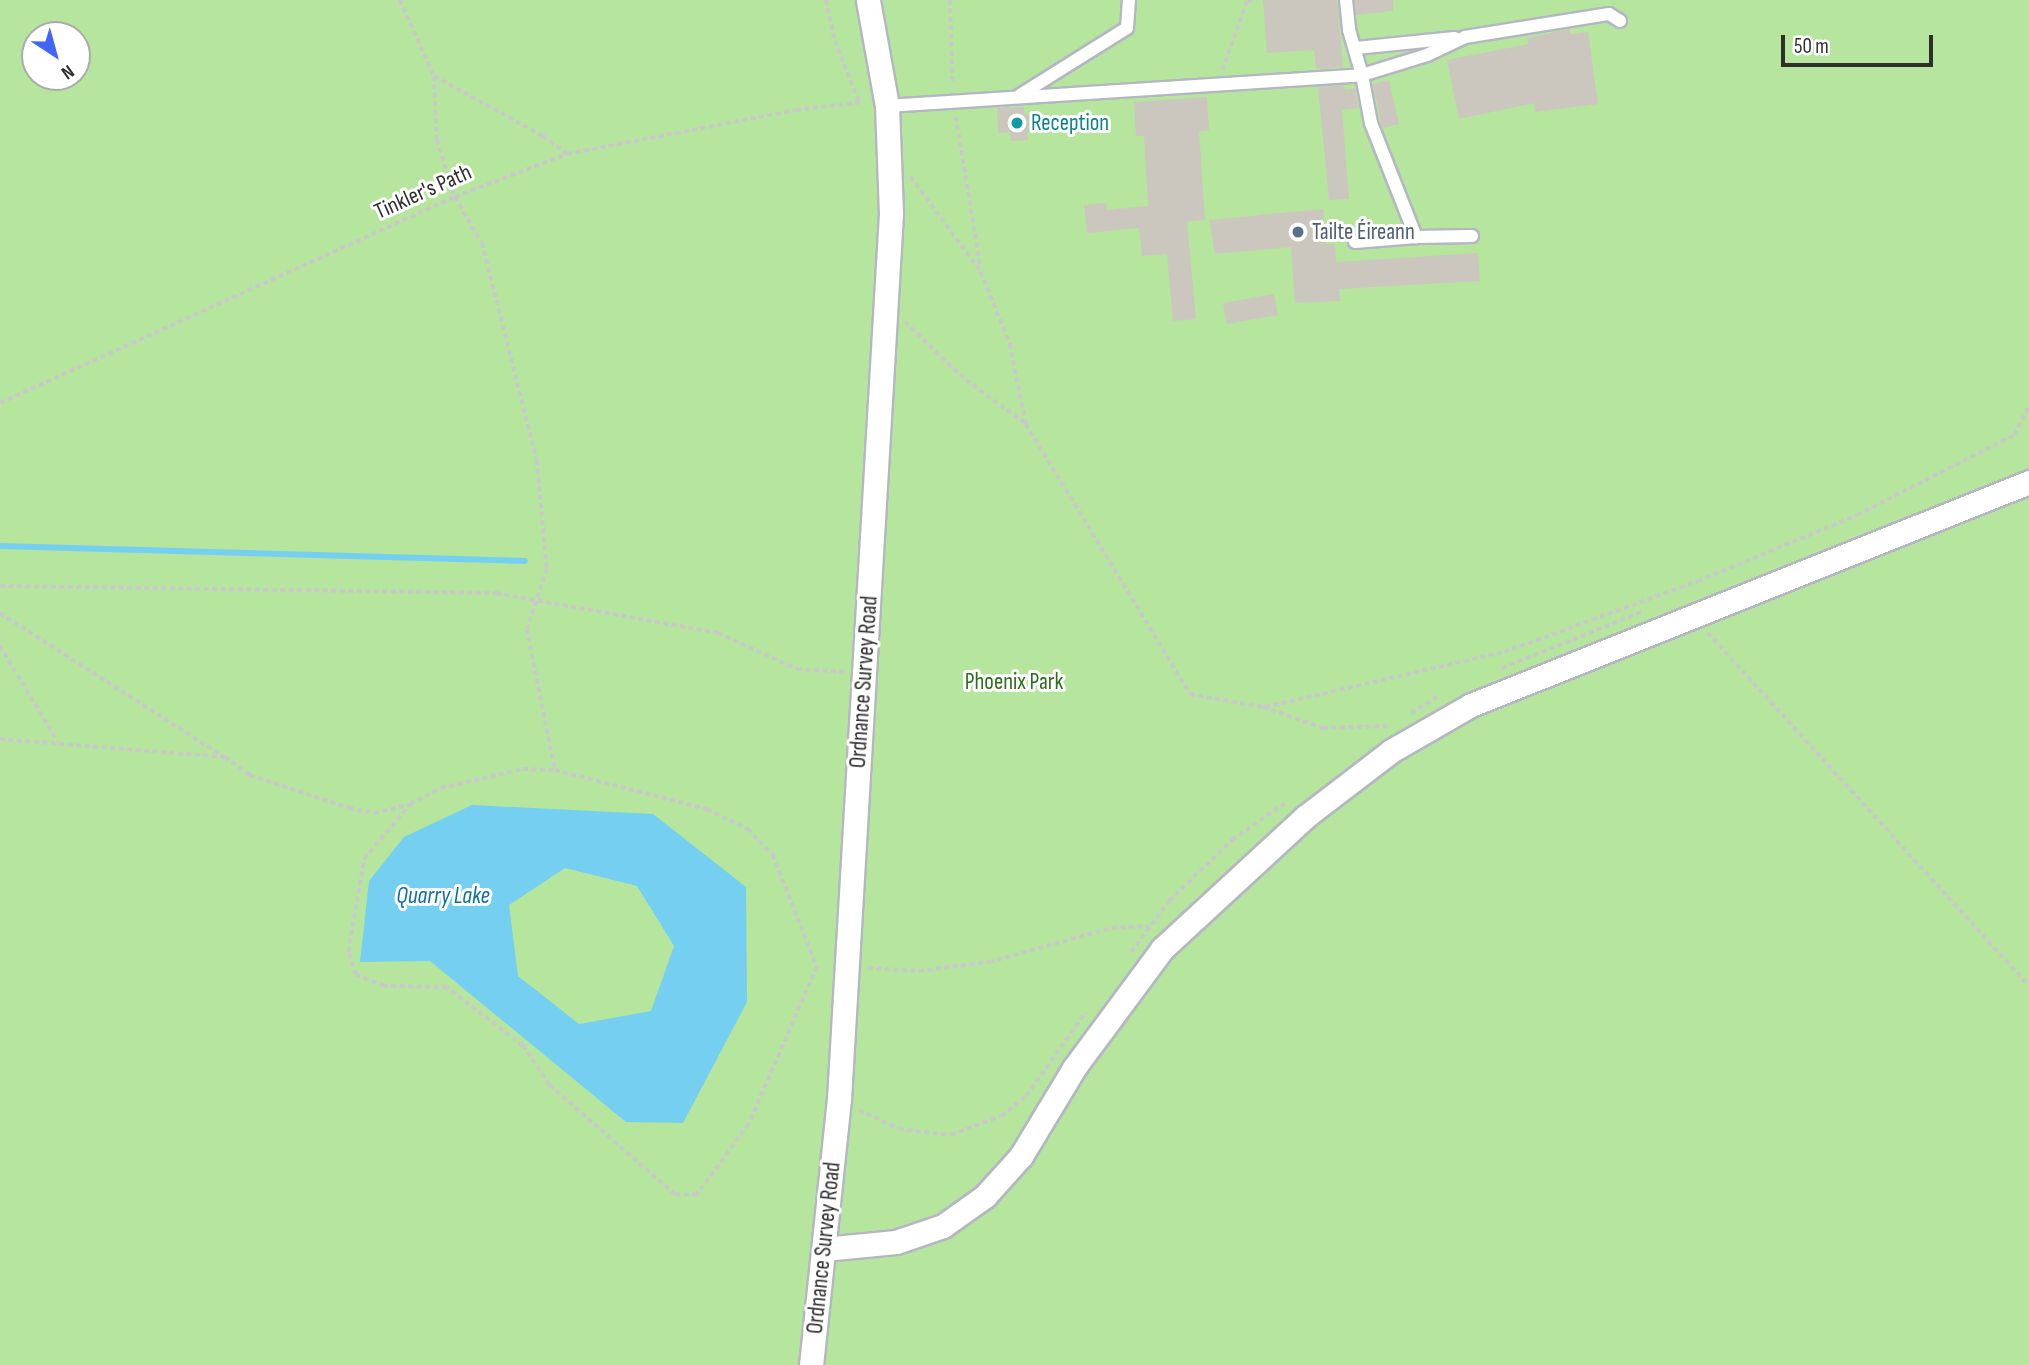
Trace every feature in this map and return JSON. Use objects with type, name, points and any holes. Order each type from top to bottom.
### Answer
[{"type":"street","name":"Ordnance Survey Road","points":[[811,1365],[839,1099],[891,214],[886,148],[887,106],[867,0]]},
{"type":"street","points":[[824,1250],[896,1242],[943,1226],[985,1196],[1021,1156],[1074,1068],[1162,948],[1305,817],[1391,751],[1471,705],[2029,482]]},
{"type":"lane","points":[[1020,95],[1126,28],[1129,0]]},
{"type":"lane","points":[[1346,0],[1371,123],[1416,237]]},
{"type":"lane","points":[[1356,48],[1615,17],[1608,0]]},
{"type":"lane","points":[[887,106],[1218,82],[1362,75],[1427,55],[1465,37]]},
{"type":"lane","points":[[1355,242],[1472,236]]},
{"type":"path","points":[[400,0],[434,76],[437,140],[455,197],[482,243],[537,461],[547,569],[540,600],[527,629],[555,771]]},
{"type":"path","points":[[826,0],[835,41],[859,101]]},
{"type":"path","points":[[950,0],[953,100],[981,272]]},
{"type":"path","points":[[1218,82],[1247,1],[1257,0]]},
{"type":"path","points":[[434,76],[567,154]]},
{"type":"path","name":"Tinkler's Path","points":[[0,403],[455,197],[567,154],[859,101],[887,106]]},
{"type":"path","points":[[886,148],[937,206],[981,272],[1010,344],[1026,424],[1190,694],[1263,707],[1323,727],[1391,726],[1380,734]]},
{"type":"path","points":[[887,303],[966,380],[1026,424]]},
{"type":"path","points":[[1263,707],[1504,652],[1698,581],[1857,515],[2014,435],[2029,405]]},
{"type":"path","points":[[0,586],[496,593],[718,633],[797,669],[865,674]]},
{"type":"path","points":[[1497,670],[1632,613],[1659,609]]},
{"type":"path","points":[[0,613],[250,775],[349,808],[374,813],[410,804],[441,789],[523,769],[555,771],[707,809],[748,829],[773,855],[817,967],[749,1125],[698,1195],[676,1195],[549,1085],[523,1046],[447,988],[384,986],[356,975],[348,952],[348,935],[364,859],[410,804]]},
{"type":"path","points":[[1692,616],[2029,986]]},
{"type":"path","points":[[0,646],[58,742]]},
{"type":"path","points":[[1402,718],[1449,692]]},
{"type":"path","points":[[0,739],[58,742],[139,753],[225,757]]},
{"type":"path","points":[[1124,962],[1150,926],[1232,841],[1293,798]]},
{"type":"path","points":[[846,967],[919,971],[989,962],[1112,928],[1150,926]]},
{"type":"path","points":[[839,1099],[889,1125],[917,1132],[951,1135],[1001,1116],[1026,1096],[1054,1051],[1094,1003]]},
{"type":"green space","name":"Phoenix Park","points":[[0,0],[2029,0],[2029,1365],[0,1365]]},
{"type":"water","name":"Quarry Lake","points":[[472,805],[653,814],[746,887],[747,1002],[683,1123],[626,1122],[430,961],[360,962],[369,881],[404,837]],"holes":[[[565,868],[637,886],[674,946],[651,1011],[579,1024],[518,976],[509,905]]]},
{"type":"building","points":[[1263,0],[1337,0],[1343,67],[1316,69],[1314,50],[1267,53]]},
{"type":"building","points":[[1355,0],[1393,0],[1393,11],[1356,15]]},
{"type":"building","points":[[1570,29],[1570,34],[1588,32],[1598,104],[1535,112],[1534,103],[1459,119],[1447,60],[1528,44],[1527,38]]},
{"type":"building","points":[[1389,80],[1399,124],[1382,128],[1373,84]]},
{"type":"building","points":[[1344,85],[1345,90],[1355,88],[1359,108],[1342,110],[1349,199],[1329,200],[1318,87]]},
{"type":"building","points":[[1207,97],[1209,130],[1199,131],[1205,220],[1187,222],[1196,319],[1173,321],[1167,254],[1142,256],[1139,228],[1087,233],[1084,205],[1106,203],[1107,210],[1148,206],[1144,136],[1136,136],[1134,102]]},
{"type":"building","name":"Reception","points":[[1024,107],[1024,114],[1035,114],[1036,131],[1027,132],[1028,140],[1011,141],[1010,132],[998,133],[997,108]]},
{"type":"building","points":[[1323,209],[1326,244],[1335,244],[1336,262],[1478,253],[1480,281],[1339,289],[1340,301],[1295,303],[1291,247],[1215,254],[1209,220]]},
{"type":"building","points":[[1274,294],[1278,315],[1227,324],[1223,303]]},
{"type":"waterway","points":[[0,546],[525,561]]},
{"type":"place","name":"Reception","points":[[1017,123]]},
{"type":"place","name":"Tailte Éireann","points":[[1298,232]]}]
